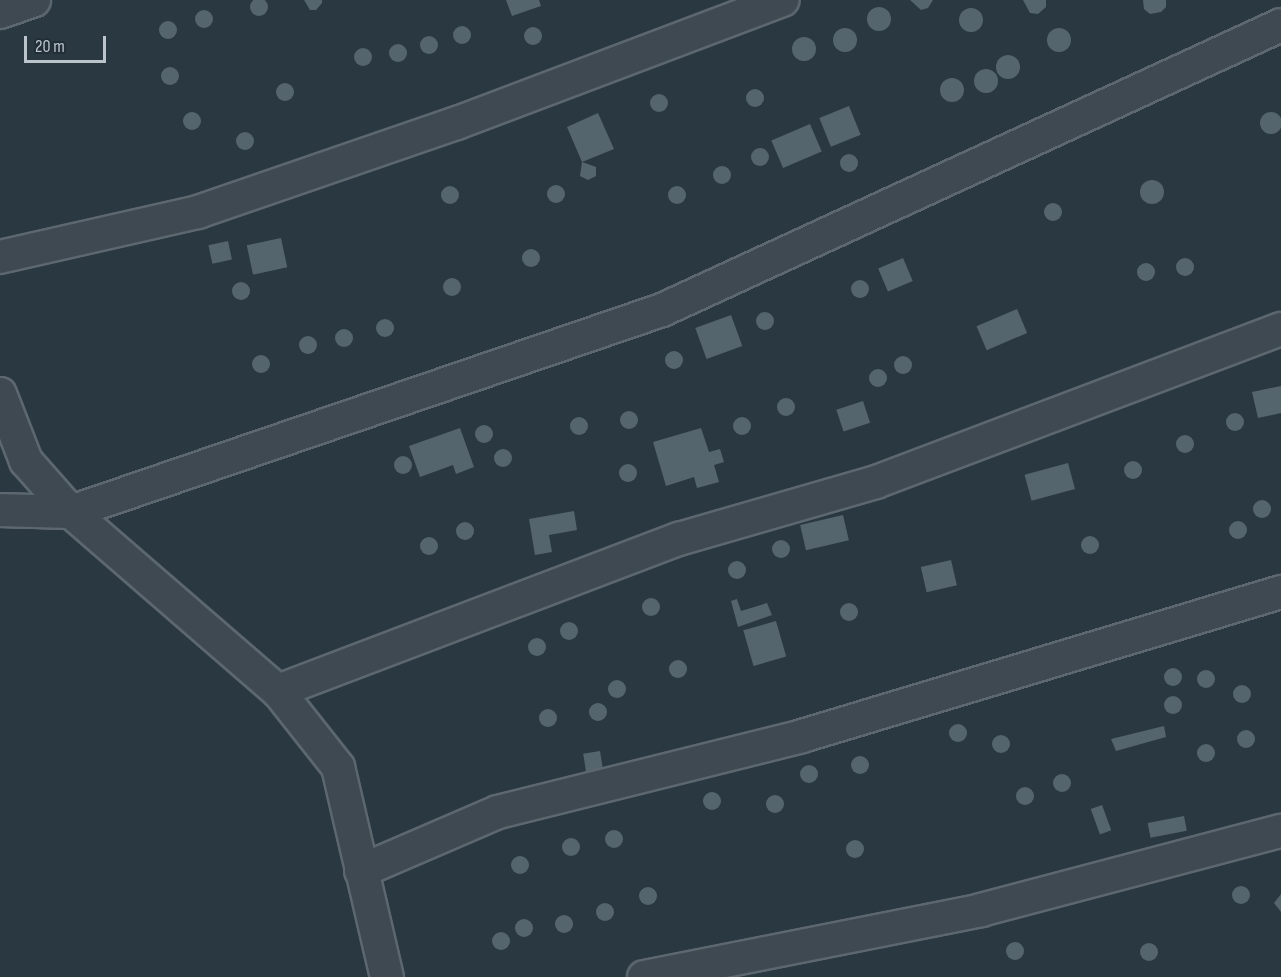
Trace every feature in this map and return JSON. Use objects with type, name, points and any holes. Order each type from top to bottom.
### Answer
[{"type":"street","points":[[0,12],[34,0]]},
{"type":"street","points":[[0,257],[198,212],[457,123],[783,0]]},
{"type":"street","points":[[0,510],[71,512],[662,310],[1281,25]]},
{"type":"street","points":[[278,690],[679,539],[876,482],[1281,328]]},
{"type":"street","points":[[0,394],[26,461],[71,512],[278,690],[338,767],[387,977]]},
{"type":"street","points":[[361,871],[498,812],[802,736],[1281,592]]},
{"type":"street","points":[[644,977],[981,910],[1281,831]]},
{"type":"building","points":[[259,-2],[265,1],[268,7],[265,13],[259,16],[253,13],[250,7],[253,1]]},
{"type":"building","points":[[304,0],[322,0],[322,3],[316,10],[310,10]]},
{"type":"building","points":[[506,0],[539,0],[541,6],[512,16]]},
{"type":"building","points":[[910,0],[933,0],[928,8],[921,10]]},
{"type":"building","points":[[1023,0],[1046,0],[1046,7],[1038,14],[1030,13]]},
{"type":"building","points":[[1143,0],[1166,0],[1166,7],[1161,12],[1150,14],[1144,9]]},
{"type":"building","points":[[879,7],[887,11],[891,19],[887,27],[879,31],[871,27],[867,19],[871,11]]},
{"type":"building","points":[[971,8],[979,12],[983,20],[979,28],[971,32],[963,28],[959,20],[963,12]]},
{"type":"building","points":[[204,10],[210,13],[213,19],[210,25],[204,28],[198,25],[195,19],[198,13]]},
{"type":"building","points":[[168,21],[176,26],[177,30],[172,38],[168,39],[160,34],[159,30],[164,22]]},
{"type":"building","points":[[462,26],[468,29],[471,35],[468,41],[462,44],[456,41],[453,35],[456,29]]},
{"type":"building","points":[[533,27],[539,30],[542,36],[539,42],[533,45],[527,42],[524,36],[527,30]]},
{"type":"building","points":[[845,28],[853,32],[857,40],[853,48],[845,52],[837,48],[833,40],[837,32]]},
{"type":"building","points":[[1059,28],[1067,32],[1071,40],[1067,48],[1059,52],[1051,48],[1047,40],[1051,32]]},
{"type":"building","points":[[429,36],[435,39],[438,45],[435,51],[429,54],[423,51],[420,45],[423,39]]},
{"type":"building","points":[[804,37],[812,41],[816,49],[812,57],[804,61],[796,57],[792,49],[796,41]]},
{"type":"building","points":[[398,44],[404,47],[407,53],[404,59],[398,62],[392,59],[389,53],[392,47]]},
{"type":"building","points":[[363,48],[369,51],[372,57],[369,63],[363,66],[357,63],[354,57],[357,51]]},
{"type":"building","points":[[1008,55],[1016,59],[1020,67],[1016,75],[1008,79],[1000,75],[996,67],[1000,59]]},
{"type":"building","points":[[170,67],[176,70],[179,76],[176,82],[170,85],[164,82],[161,76],[164,70]]},
{"type":"building","points":[[986,69],[994,73],[998,81],[994,89],[986,93],[978,89],[974,81],[978,73]]},
{"type":"building","points":[[952,78],[960,82],[964,90],[960,98],[952,102],[944,98],[940,90],[944,82]]},
{"type":"building","points":[[285,83],[291,86],[294,92],[291,98],[285,101],[279,98],[276,92],[279,86]]},
{"type":"building","points":[[755,89],[763,94],[764,98],[759,106],[755,107],[747,102],[746,98],[751,90]]},
{"type":"building","points":[[659,94],[665,97],[668,103],[665,109],[659,112],[653,109],[650,103],[653,97]]},
{"type":"building","points":[[849,106],[861,135],[831,147],[819,118]]},
{"type":"building","points":[[192,112],[198,115],[201,121],[198,127],[192,130],[186,127],[183,121],[186,115]]},
{"type":"building","points":[[1267,112],[1275,112],[1282,119],[1282,127],[1275,134],[1267,134],[1260,127],[1260,119]]},
{"type":"building","points":[[598,113],[614,149],[582,162],[567,127]]},
{"type":"building","points":[[810,124],[822,152],[783,168],[771,140]]},
{"type":"building","points":[[245,132],[251,135],[254,141],[251,147],[245,150],[239,147],[236,141],[239,135]]},
{"type":"building","points":[[760,148],[766,151],[769,157],[766,163],[760,166],[754,163],[751,157],[754,151]]},
{"type":"building","points":[[849,154],[855,157],[858,163],[855,169],[849,172],[843,169],[840,163],[843,157]]},
{"type":"building","points":[[582,162],[596,167],[596,176],[588,180],[580,176]]},
{"type":"building","points":[[722,166],[728,169],[731,175],[728,181],[722,184],[716,181],[713,175],[716,169]]},
{"type":"building","points":[[1152,180],[1160,184],[1164,192],[1160,200],[1152,204],[1144,200],[1140,192],[1144,184]]},
{"type":"building","points":[[556,185],[562,188],[565,194],[562,200],[556,203],[550,200],[547,194],[550,188]]},
{"type":"building","points":[[450,186],[456,189],[459,195],[456,201],[450,204],[444,201],[441,195],[444,189]]},
{"type":"building","points":[[677,186],[683,189],[686,195],[683,201],[677,204],[671,201],[668,195],[671,189]]},
{"type":"building","points":[[1053,203],[1059,206],[1062,212],[1059,218],[1053,221],[1047,218],[1044,212],[1047,206]]},
{"type":"building","points":[[281,238],[287,267],[253,275],[247,245]]},
{"type":"building","points":[[228,241],[232,260],[212,264],[208,245]]},
{"type":"building","points":[[531,249],[537,252],[540,258],[537,264],[531,267],[525,264],[522,258],[525,252]]},
{"type":"building","points":[[903,258],[913,281],[888,292],[878,269]]},
{"type":"building","points":[[1185,258],[1191,261],[1194,267],[1191,273],[1185,276],[1179,273],[1176,267],[1179,261]]},
{"type":"building","points":[[1146,263],[1152,266],[1155,272],[1152,278],[1146,281],[1140,278],[1137,272],[1140,266]]},
{"type":"building","points":[[452,278],[458,281],[461,287],[458,293],[452,296],[446,293],[443,287],[446,281]]},
{"type":"building","points":[[860,280],[866,283],[869,289],[866,295],[860,298],[854,295],[851,289],[854,283]]},
{"type":"building","points":[[241,282],[247,285],[250,291],[247,297],[241,300],[235,297],[232,291],[235,285]]},
{"type":"building","points":[[1017,309],[1027,333],[987,350],[976,326]]},
{"type":"building","points":[[765,312],[771,315],[774,321],[771,327],[765,330],[759,327],[756,321],[759,315]]},
{"type":"building","points":[[731,315],[742,346],[707,359],[695,328]]},
{"type":"building","points":[[385,319],[391,322],[394,328],[391,334],[385,337],[379,334],[376,328],[379,322]]},
{"type":"building","points":[[344,329],[350,332],[353,338],[350,344],[344,347],[338,344],[335,338],[338,332]]},
{"type":"building","points":[[308,336],[314,339],[317,345],[314,351],[308,354],[302,351],[299,345],[302,339]]},
{"type":"building","points":[[674,351],[680,354],[683,360],[680,366],[674,369],[668,366],[665,360],[668,354]]},
{"type":"building","points":[[261,355],[267,358],[270,364],[267,370],[261,373],[255,370],[252,364],[255,358]]},
{"type":"building","points":[[903,356],[909,359],[912,365],[909,371],[903,374],[897,371],[894,365],[897,359]]},
{"type":"building","points":[[878,369],[886,374],[887,378],[882,386],[878,387],[870,382],[869,378],[874,370]]},
{"type":"building","points":[[1281,386],[1281,413],[1258,418],[1252,392]]},
{"type":"building","points":[[786,398],[792,401],[795,407],[792,413],[786,416],[780,413],[777,407],[780,401]]},
{"type":"building","points":[[863,401],[870,423],[843,432],[836,410]]},
{"type":"building","points":[[629,411],[635,414],[638,420],[635,426],[629,429],[623,426],[620,420],[623,414]]},
{"type":"building","points":[[1235,413],[1241,416],[1244,422],[1241,428],[1235,431],[1229,428],[1226,422],[1229,416]]},
{"type":"building","points":[[579,417],[585,420],[588,426],[585,432],[579,435],[573,432],[570,426],[573,420]]},
{"type":"building","points":[[742,417],[748,420],[751,426],[748,432],[742,435],[736,432],[733,426],[736,420]]},
{"type":"building","points":[[484,425],[490,428],[493,434],[490,440],[484,443],[478,440],[475,434],[478,428]]},
{"type":"building","points":[[460,428],[474,467],[456,474],[453,465],[420,477],[409,446]]},
{"type":"building","points":[[701,428],[709,452],[720,449],[724,462],[714,465],[719,482],[697,488],[694,477],[666,486],[653,442]]},
{"type":"building","points":[[1185,435],[1191,438],[1194,444],[1191,450],[1185,453],[1179,450],[1176,444],[1179,438]]},
{"type":"building","points":[[503,449],[511,454],[512,458],[507,466],[503,467],[495,462],[494,458],[499,450]]},
{"type":"building","points":[[403,456],[409,459],[412,465],[409,471],[403,474],[397,471],[394,465],[397,459]]},
{"type":"building","points":[[1133,461],[1139,464],[1142,470],[1139,476],[1133,479],[1127,476],[1124,470],[1127,464]]},
{"type":"building","points":[[1068,463],[1075,489],[1032,501],[1025,475]]},
{"type":"building","points":[[628,464],[634,467],[637,473],[634,479],[628,482],[622,479],[619,473],[622,467]]},
{"type":"building","points":[[1262,500],[1268,503],[1271,509],[1268,515],[1262,518],[1256,515],[1253,509],[1256,503]]},
{"type":"building","points":[[574,511],[577,530],[549,535],[552,552],[535,555],[529,519]]},
{"type":"building","points":[[843,515],[849,540],[806,550],[800,525]]},
{"type":"building","points":[[1238,521],[1244,524],[1247,530],[1244,536],[1238,539],[1232,536],[1229,530],[1232,524]]},
{"type":"building","points":[[465,522],[471,525],[474,531],[471,537],[465,540],[459,537],[456,531],[459,525]]},
{"type":"building","points":[[1090,536],[1096,539],[1099,545],[1096,551],[1090,554],[1084,551],[1081,545],[1084,539]]},
{"type":"building","points":[[429,537],[435,540],[438,546],[435,552],[429,555],[423,552],[420,546],[423,540]]},
{"type":"building","points":[[781,540],[787,543],[790,549],[787,555],[781,558],[775,555],[772,549],[775,543]]},
{"type":"building","points":[[951,560],[957,585],[927,592],[921,567]]},
{"type":"building","points":[[737,561],[743,564],[746,570],[743,576],[737,579],[731,576],[728,570],[731,564]]},
{"type":"building","points":[[651,598],[657,601],[660,607],[657,613],[651,616],[645,613],[642,607],[645,601]]},
{"type":"building","points":[[737,599],[741,611],[767,603],[772,615],[738,627],[731,601]]},
{"type":"building","points":[[849,603],[855,606],[858,612],[855,618],[849,621],[843,618],[840,612],[843,606]]},
{"type":"building","points":[[776,621],[786,657],[754,666],[743,630]]},
{"type":"building","points":[[569,622],[575,625],[578,631],[575,637],[569,640],[563,637],[560,631],[563,625]]},
{"type":"building","points":[[537,638],[543,641],[546,647],[543,653],[537,656],[531,653],[528,647],[531,641]]},
{"type":"building","points":[[678,660],[684,663],[687,669],[684,675],[678,678],[672,675],[669,669],[672,663]]},
{"type":"building","points":[[1173,668],[1179,671],[1182,677],[1179,683],[1173,686],[1167,683],[1164,677],[1167,671]]},
{"type":"building","points":[[1206,670],[1212,673],[1215,679],[1212,685],[1206,688],[1200,685],[1197,679],[1200,673]]},
{"type":"building","points":[[617,680],[623,683],[626,689],[623,695],[617,698],[611,695],[608,689],[611,683]]},
{"type":"building","points":[[1242,685],[1250,690],[1251,694],[1246,702],[1242,703],[1234,698],[1233,694],[1238,686]]},
{"type":"building","points":[[1173,696],[1179,699],[1182,705],[1179,711],[1173,714],[1167,711],[1164,705],[1167,699]]},
{"type":"building","points":[[598,703],[604,706],[607,712],[604,718],[598,721],[592,718],[589,712],[592,706]]},
{"type":"building","points":[[548,709],[554,712],[557,718],[554,724],[548,727],[542,724],[539,718],[542,712]]},
{"type":"building","points":[[958,724],[964,727],[967,733],[964,739],[958,742],[952,739],[949,733],[952,727]]},
{"type":"building","points":[[1164,726],[1166,737],[1116,751],[1111,739]]},
{"type":"building","points":[[1246,730],[1252,733],[1255,739],[1252,745],[1246,748],[1240,745],[1237,739],[1240,733]]},
{"type":"building","points":[[1001,735],[1007,738],[1010,744],[1007,750],[1001,753],[995,750],[992,744],[995,738]]},
{"type":"building","points":[[1206,744],[1212,747],[1215,753],[1212,759],[1206,762],[1200,759],[1197,753],[1200,747]]},
{"type":"building","points":[[600,751],[603,769],[586,771],[583,754]]},
{"type":"building","points":[[860,756],[866,759],[869,765],[866,771],[860,774],[854,771],[851,765],[854,759]]},
{"type":"building","points":[[809,765],[815,768],[818,774],[815,780],[809,783],[803,780],[800,774],[803,768]]},
{"type":"building","points":[[1062,774],[1068,777],[1071,783],[1068,789],[1062,792],[1056,789],[1053,783],[1056,777]]},
{"type":"building","points":[[1025,787],[1031,790],[1034,796],[1031,802],[1025,805],[1019,802],[1016,796],[1019,790]]},
{"type":"building","points":[[712,792],[718,795],[721,801],[718,807],[712,810],[706,807],[703,801],[706,795]]},
{"type":"building","points":[[775,795],[781,798],[784,804],[781,810],[775,813],[769,810],[766,804],[769,798]]},
{"type":"building","points":[[1102,805],[1111,830],[1100,834],[1091,809]]},
{"type":"building","points":[[1184,816],[1187,831],[1151,838],[1148,823]]},
{"type":"building","points":[[614,830],[620,833],[623,839],[620,845],[614,848],[608,845],[605,839],[608,833]]},
{"type":"building","points":[[571,838],[577,841],[580,847],[577,853],[571,856],[565,853],[562,847],[565,841]]},
{"type":"building","points":[[855,840],[861,843],[864,849],[861,855],[855,858],[849,855],[846,849],[849,843]]},
{"type":"building","points":[[520,856],[526,859],[529,865],[526,871],[520,874],[514,871],[511,865],[514,859]]},
{"type":"building","points":[[1241,886],[1247,889],[1250,895],[1247,901],[1241,904],[1235,901],[1232,895],[1235,889]]},
{"type":"building","points":[[648,887],[654,890],[657,896],[654,902],[648,905],[642,902],[639,896],[642,890]]},
{"type":"building","points":[[1281,894],[1281,912],[1274,903]]},
{"type":"building","points":[[605,903],[613,908],[614,912],[609,920],[605,921],[597,916],[596,912],[601,904]]},
{"type":"building","points":[[564,915],[570,918],[573,924],[570,930],[564,933],[558,930],[555,924],[558,918]]},
{"type":"building","points":[[524,919],[530,922],[533,928],[530,934],[524,937],[518,934],[515,928],[518,922]]},
{"type":"building","points":[[501,932],[507,935],[510,941],[507,947],[501,950],[495,947],[492,941],[495,935]]},
{"type":"building","points":[[1015,942],[1021,945],[1024,951],[1021,957],[1015,960],[1009,957],[1006,951],[1009,945]]},
{"type":"building","points":[[1149,943],[1155,946],[1158,952],[1155,958],[1149,961],[1143,958],[1140,952],[1143,946]]}]
